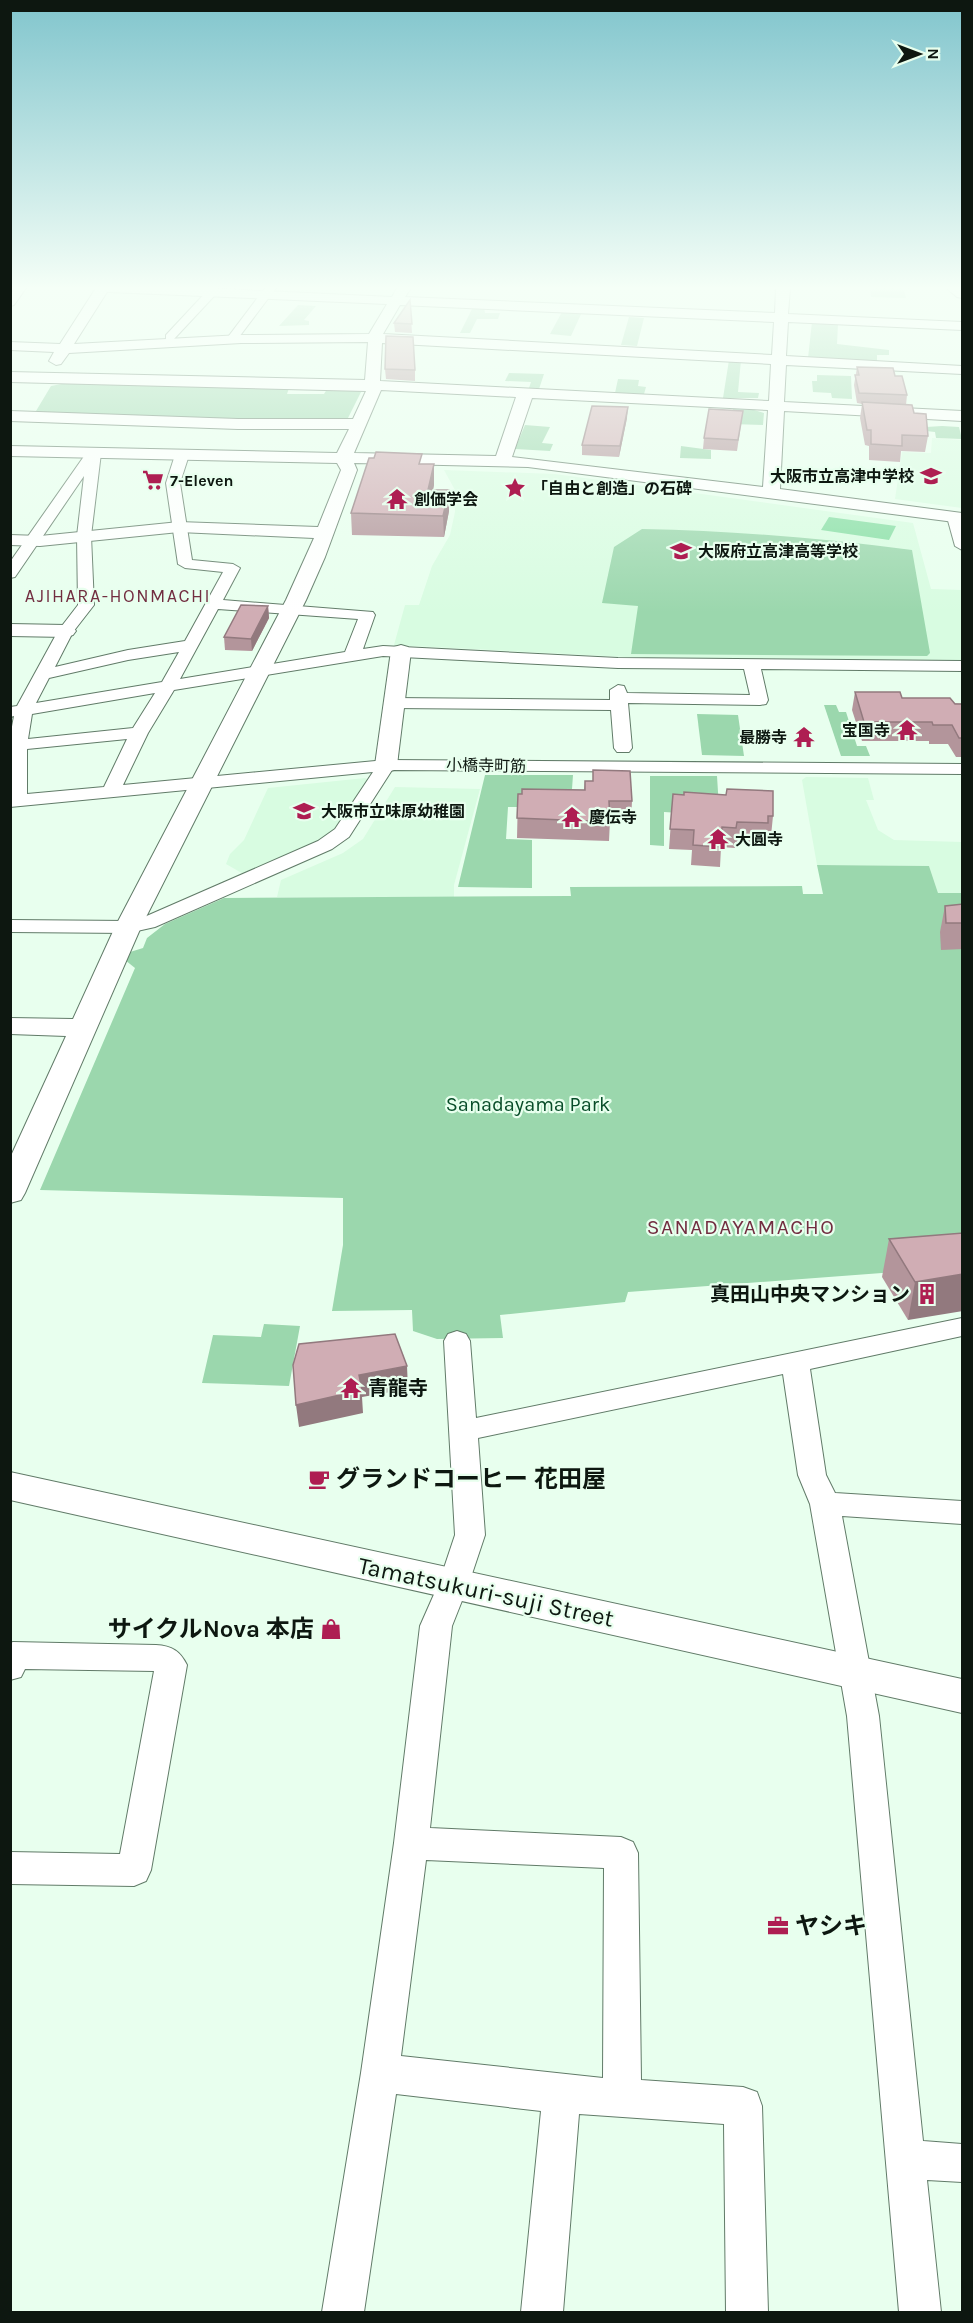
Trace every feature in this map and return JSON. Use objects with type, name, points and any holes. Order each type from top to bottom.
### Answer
[{"type":"street","points":[[10,434],[16,416],[30,396]]},
{"type":"street","points":[[343,459],[371,396]]},
{"type":"street","points":[[502,462],[524,396]]},
{"type":"street","points":[[605,396],[963,416]]},
{"type":"street","points":[[771,493],[778,396]]},
{"type":"street","points":[[16,416],[238,424],[358,424]]},
{"type":"street","points":[[10,451],[548,464],[958,518],[963,546]]},
{"type":"street","points":[[14,801],[18,745],[17,710],[44,674],[66,631],[86,605],[84,536],[94,453]]},
{"type":"street","points":[[10,574],[94,453]]},
{"type":"street","points":[[110,792],[139,733],[168,686],[233,568],[185,564],[173,483],[182,455]]},
{"type":"street","points":[[10,1193],[23,1140],[83,1028],[128,927],[291,610],[325,533],[349,470],[343,459]]},
{"type":"street","points":[[10,540],[34,541],[179,527],[325,533]]},
{"type":"street","points":[[213,604],[367,615],[352,656]]},
{"type":"street","points":[[10,630],[66,631]]},
{"type":"street","points":[[44,674],[128,655],[190,645]]},
{"type":"street","points":[[17,710],[383,651],[618,663],[963,666]]},
{"type":"street","points":[[10,926],[128,927],[148,923],[325,845],[342,833],[386,765],[401,651]]},
{"type":"street","points":[[618,663],[617,701],[623,748]]},
{"type":"street","points":[[393,703],[760,700],[751,664]]},
{"type":"street","points":[[18,745],[139,733]]},
{"type":"street","name":"小橋寺町筋","points":[[14,801],[386,765],[963,769]]},
{"type":"street","points":[[10,1026],[83,1028]]},
{"type":"street","points":[[463,1431],[963,1327]]},
{"type":"street","points":[[343,2313],[380,2073],[411,1843],[436,1626],[454,1583],[470,1535],[458,1341]]},
{"type":"street","points":[[795,1362],[812,1475],[825,1504],[864,1727],[920,2313]]},
{"type":"street","name":"Tamatsukuri-suji Street","points":[[10,1486],[963,1696]]},
{"type":"street","points":[[825,1504],[963,1512]]},
{"type":"street","points":[[10,1667],[13,1655],[156,1658],[165,1659],[171,1665],[134,1870],[10,1868]]},
{"type":"street","points":[[411,1843],[621,1853],[621,2098]]},
{"type":"street","points":[[380,2073],[562,2094],[743,2106],[747,2313]]},
{"type":"street","points":[[542,2313],[562,2094]]},
{"type":"street","points":[[904,2159],[963,2163]]},
{"type":"shaded area","name":"大阪市立高津中学校","points":[[932,438],[962,440],[962,508],[895,499],[902,452],[931,453]]},
{"type":"shaded area","name":"大阪府立高津高等学校","points":[[444,470],[555,474],[913,523],[931,589],[962,590],[962,661],[626,657],[394,645],[405,605],[419,605],[432,566],[450,535],[455,512],[455,490]]},
{"type":"shaded area","points":[[829,517],[896,526],[889,540],[821,530]]},
{"type":"shaded area","points":[[806,777],[868,778],[874,800],[866,800],[878,830],[894,840],[962,842],[962,893],[938,893],[929,866],[817,865],[802,780]]},
{"type":"shaded area","name":"大阪市立味原幼稚園","points":[[365,778],[369,780],[335,834],[247,876],[226,864],[230,854],[244,840],[268,788]]},
{"type":"shaded area","points":[[395,787],[480,789],[454,885],[454,897],[277,897],[281,880],[343,853],[363,839]]},
{"type":"green space","points":[[45,396],[359,396],[348,418],[259,419],[48,414],[36,411]]},
{"type":"green space","points":[[723,396],[758,396],[758,398]]},
{"type":"green space","points":[[852,396],[852,399],[832,398]]},
{"type":"green space","points":[[733,409],[764,413],[763,425],[731,424]]},
{"type":"green space","points":[[525,425],[550,427],[542,443],[553,444],[550,451],[515,449]]},
{"type":"green space","points":[[926,427],[959,427],[962,439],[936,438],[935,432],[926,431]]},
{"type":"green space","points":[[681,446],[711,450],[711,459],[680,458]]},
{"type":"green space","points":[[642,529],[777,536],[912,550],[930,653],[927,656],[631,654],[638,606],[602,603],[614,547]]},
{"type":"green space","points":[[824,705],[836,705],[839,712],[846,712],[857,746],[866,746],[870,756],[841,756]]},
{"type":"green space","points":[[697,714],[738,715],[744,756],[702,755]]},
{"type":"green space","points":[[485,775],[573,775],[571,803],[539,807],[508,807],[506,839],[532,840],[532,888],[458,887]]},
{"type":"green space","points":[[650,776],[717,776],[719,808],[680,813],[664,812],[664,846],[650,845]]},
{"type":"green space","name":"Sanadayama Park","points":[[817,865],[929,866],[938,893],[962,893],[962,1267],[628,1292],[625,1302],[500,1315],[503,1338],[437,1339],[413,1331],[412,1310],[332,1311],[343,1245],[343,1198],[40,1190],[135,968],[125,960],[127,953],[143,948],[147,938],[165,924],[224,898],[571,896],[570,887],[802,886],[803,894],[823,894]]},
{"type":"green space","points":[[264,1324],[300,1326],[289,1386],[202,1383],[213,1335],[261,1337]]},
{"type":"building","points":[[862,402],[912,405],[914,413],[926,414],[928,436],[902,435],[902,446],[871,444],[871,430],[867,430]]},
{"type":"building","points":[[592,406],[628,407],[620,446],[582,445]]},
{"type":"building","points":[[709,409],[743,411],[738,440],[704,438]]},
{"type":"building","points":[[376,452],[422,454],[419,464],[434,464],[428,490],[449,490],[443,516],[351,513],[369,458],[374,458]]},
{"type":"building","points":[[241,605],[268,606],[251,639],[224,637]]},
{"type":"building","points":[[855,692],[900,692],[902,698],[950,698],[955,704],[963,704],[963,738],[959,738],[952,725],[933,725],[932,722],[864,722]]},
{"type":"building","points":[[593,770],[630,771],[632,801],[609,801],[610,822],[517,818],[518,794],[522,794],[522,789],[585,790],[585,781],[593,781]]},
{"type":"building","points":[[727,789],[773,791],[773,816],[768,816],[768,823],[737,822],[736,828],[722,827],[721,847],[693,845],[694,830],[670,829],[673,794],[684,795],[684,792],[726,795]]},
{"type":"building","points":[[963,904],[963,923],[946,923],[945,906]]},
{"type":"building","points":[[963,1233],[963,1274],[915,1282],[889,1239]]},
{"type":"building","points":[[395,1334],[407,1366],[359,1375],[362,1390],[296,1405],[293,1365],[299,1344]]},
{"type":"place","name":"大阪市立高津中学校","points":[[931,476]]},
{"type":"place","name":"7-Eleven","points":[[153,480]]},
{"type":"place","name":"「自由と創造」の石碑","points":[[515,488]]},
{"type":"place","name":"創価学会","points":[[397,499]]},
{"type":"place","name":"大阪府立高津高等学校","points":[[681,551]]},
{"type":"place","name":"宝国寺","points":[[907,730]]},
{"type":"place","name":"最勝寺","points":[[804,737]]},
{"type":"place","name":"大阪市立味原幼稚園","points":[[304,811]]},
{"type":"place","name":"慶伝寺","points":[[572,817]]},
{"type":"place","name":"大圓寺","points":[[718,839]]},
{"type":"place","name":"真田山中央マンション","points":[[927,1294]]},
{"type":"place","name":"青龍寺","points":[[351,1388]]},
{"type":"place","name":"グランドコーヒー 花田屋","points":[[319,1479]]},
{"type":"place","name":"サイクルNova 本店","points":[[331,1629]]},
{"type":"place","name":"ヤシキ","points":[[778,1926]]},
{"type":"district","name":"AJIHARA-HONMACHI","points":[[118,596]]},
{"type":"district","name":"SANADAYAMACHO","points":[[741,1227]]}]
